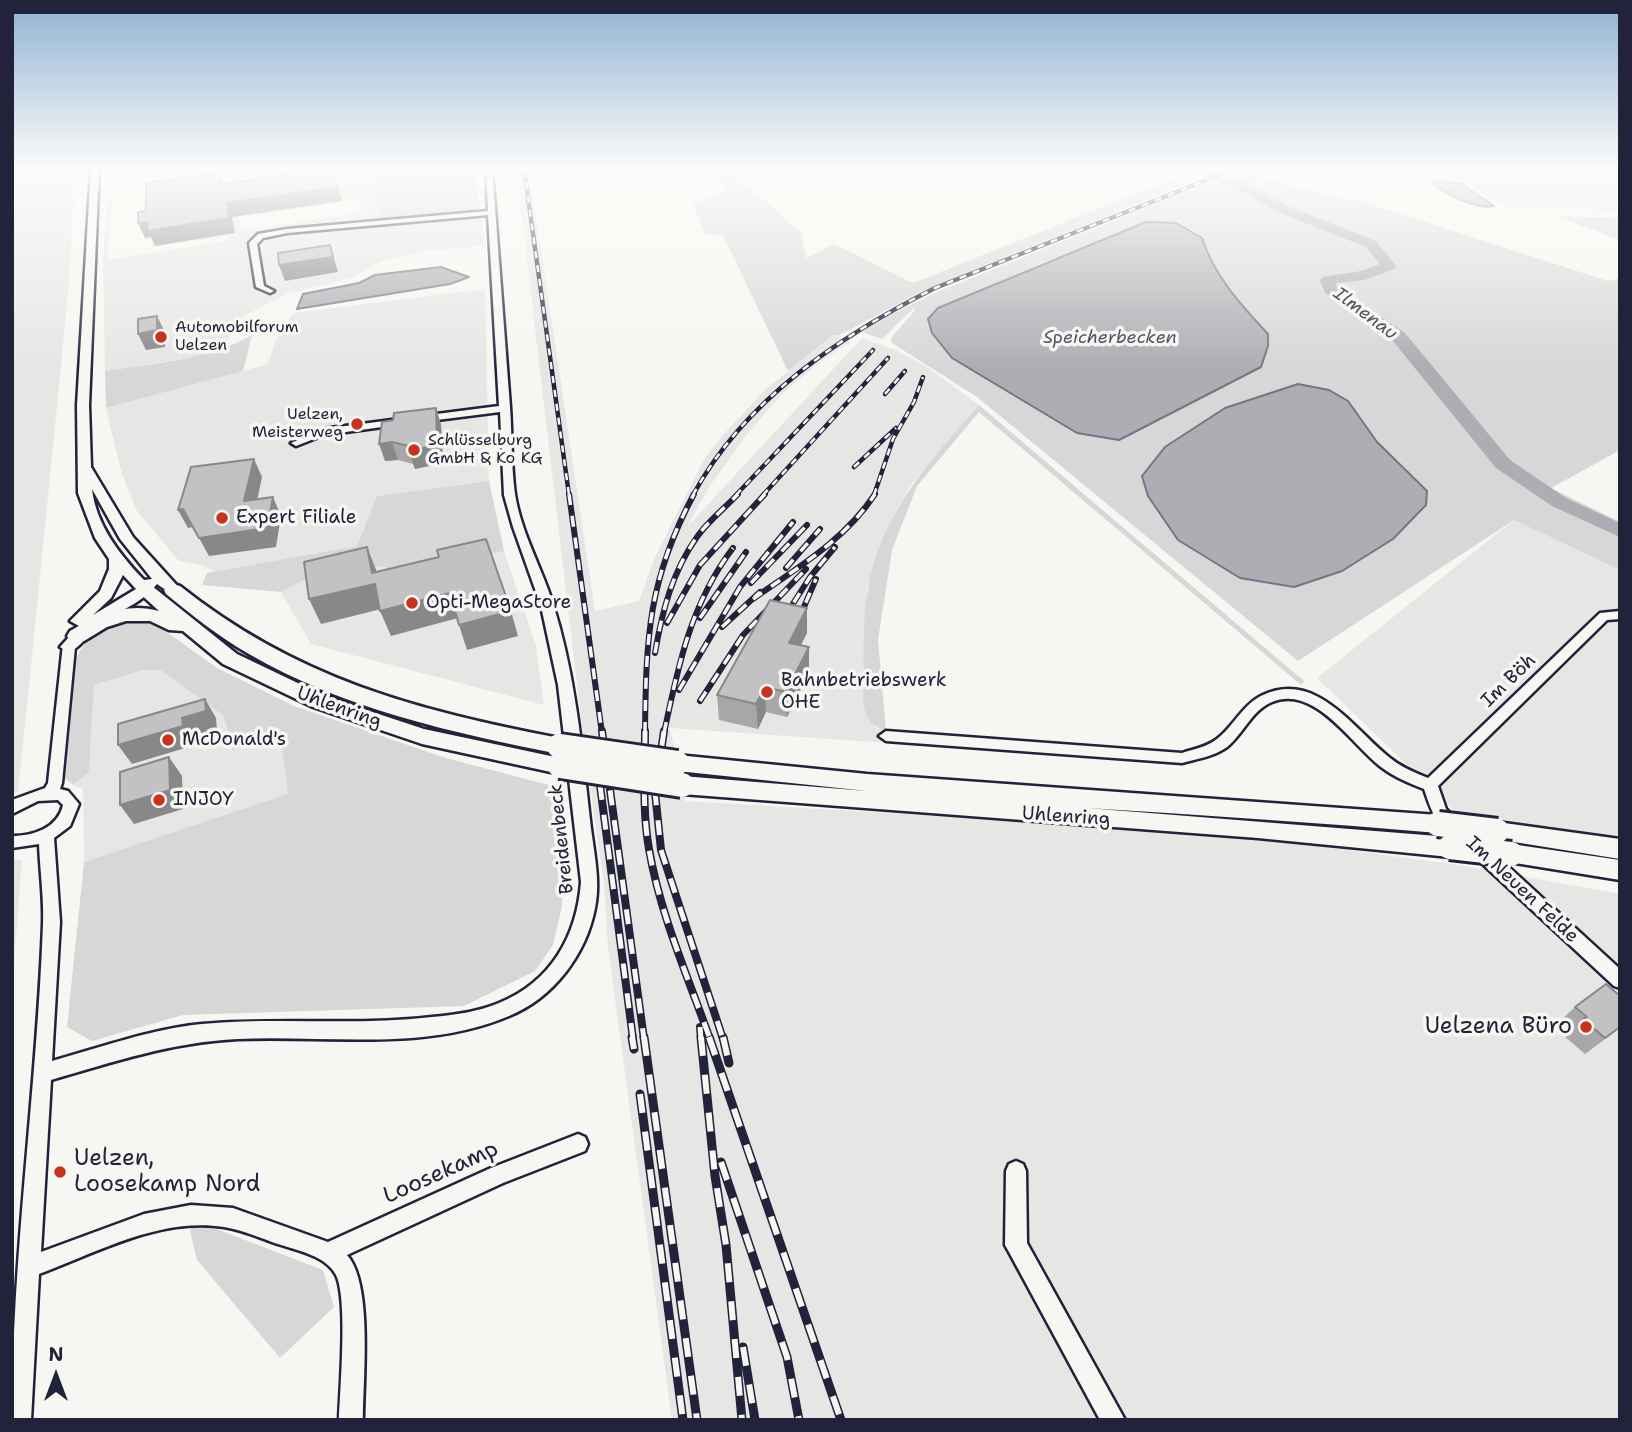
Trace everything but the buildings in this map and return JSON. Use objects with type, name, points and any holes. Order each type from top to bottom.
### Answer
[{"type":"highway","name":"Uhlenring","points":[[145,590],[230,659],[289,689],[368,720],[475,749],[560,756]]},
{"type":"highway","name":"Uhlenring","points":[[173,590],[217,624],[255,647],[349,690],[560,756]]},
{"type":"highway","points":[[73,641],[116,617],[153,615],[165,618],[200,643],[230,659]]},
{"type":"highway","points":[[560,756],[680,774]]},
{"type":"highway","name":"Uhlenring","points":[[680,774],[812,778],[1274,809],[1438,824],[1620,849]]},
{"type":"highway","name":"Uhlenring","points":[[680,774],[827,799],[1269,830],[1511,853],[1620,872]]},
{"type":"main road","points":[[92,235],[83,405],[85,492],[89,509],[116,559],[145,590]]},
{"type":"main road","points":[[86,469],[100,487],[123,533],[154,572],[173,590]]},
{"type":"main road","points":[[73,641],[73,626],[90,611],[115,581],[116,559]]},
{"type":"main road","points":[[73,641],[104,614],[145,590],[154,572]]},
{"type":"main road","points":[[90,611],[116,598],[145,590],[173,590]]},
{"type":"street","points":[[264,235],[257,237],[253,243],[260,287],[270,291]]},
{"type":"street","name":"Breidenbeck","points":[[42,1073],[178,1036],[204,1032],[438,1026],[486,1016],[524,998],[556,973],[578,942],[588,910],[589,881],[564,686],[551,618],[512,508],[494,235]]},
{"type":"street","points":[[296,443],[322,432],[506,408]]},
{"type":"street","name":"Im Böh","points":[[1431,789],[1604,616],[1620,615]]},
{"type":"street","points":[[50,793],[55,783],[73,641]]},
{"type":"street","points":[[886,737],[1182,758],[1221,744],[1261,702],[1273,696],[1294,695],[1330,708],[1386,763],[1431,789]]},
{"type":"street","name":"Im Neuen Felde","points":[[1431,789],[1440,812],[1620,980]]},
{"type":"street","points":[[12,808],[31,797],[50,793],[63,795],[71,804],[68,816],[46,835],[26,842],[12,842]]},
{"type":"street","points":[[19,1420],[52,922],[46,835]]},
{"type":"street","name":"Loosekamp","points":[[327,1253],[498,1175],[578,1144]]},
{"type":"street","points":[[1016,1171],[1016,1245],[1113,1420]]},
{"type":"street","points":[[28,1268],[141,1224],[181,1215],[219,1216],[304,1242],[327,1253],[344,1267],[351,1289],[351,1420]]},
{"type":"shaded area","points":[[12,235],[72,235],[18,791],[12,794]]},
{"type":"shaded area","points":[[105,235],[110,235],[107,260],[231,240],[230,236],[152,247],[151,239],[144,240],[144,235],[145,238],[154,237],[156,246],[224,235],[484,235],[485,246],[424,251],[380,262],[352,278],[287,294],[234,321],[227,344],[204,349],[202,356],[105,371]]},
{"type":"shaded area","points":[[524,235],[539,235],[595,611],[639,601],[655,557],[703,461],[722,436],[766,389],[833,335],[851,342],[821,361],[783,393],[748,433],[709,487],[687,527],[862,338],[898,351],[927,367],[979,405],[913,482],[896,510],[880,546],[867,589],[863,701],[876,728],[886,731],[887,743],[670,728],[685,801],[1057,823],[1275,840],[1459,865],[1620,894],[1620,1420],[672,1420],[608,947],[604,885],[584,743]]},
{"type":"shaded area","points":[[720,235],[801,235],[806,258],[834,244],[913,283],[1033,235],[1060,235],[922,291],[838,336],[833,335],[788,371],[723,235]]},
{"type":"shaded area","points":[[1079,235],[1135,235],[1049,260],[938,308],[928,319],[952,358],[1077,433],[1119,440],[1146,425],[1268,334],[1238,301],[1221,277],[1202,237],[1198,235],[1465,235],[1608,281],[1620,278],[1620,450],[1551,488],[1620,522],[1620,570],[1514,520],[1298,661],[977,397],[892,343],[891,338],[914,308],[882,339],[862,332],[937,292]],"holes":[[[1298,384],[1348,401],[1377,442],[1427,491]]]},
{"type":"shaded area","points":[[1606,235],[1620,235],[1620,240]]},
{"type":"shaded area","points":[[485,289],[489,481],[377,496],[357,546],[215,572],[204,566],[178,560],[137,511],[122,474],[106,408],[268,364],[276,339],[293,313]]},
{"type":"shaded area","points":[[252,335],[243,371],[106,408],[105,371],[199,355]]},
{"type":"shaded area","points":[[979,405],[1304,681],[1301,685],[979,412],[917,486],[892,550],[878,640],[886,731],[872,723],[863,701],[866,603],[874,561],[896,512],[910,489]]},
{"type":"shaded area","points":[[489,481],[504,551],[400,575],[384,566],[317,573],[281,592],[202,585],[207,573],[357,546],[377,496]]},
{"type":"shaded area","points":[[1514,520],[1620,570],[1620,838],[1458,814],[1317,678]]},
{"type":"shaded area","points":[[504,551],[536,646],[544,705],[311,644],[281,592],[317,573],[384,566],[400,575]]},
{"type":"shaded area","points":[[126,621],[153,622],[217,668],[294,706],[446,758],[564,789],[562,906],[553,945],[535,971],[464,1006],[183,1015],[92,1041],[67,1027],[84,862],[288,794],[281,743],[252,743],[233,750],[224,716],[160,670],[143,670],[94,685],[89,772],[73,785],[64,778],[75,659],[89,637],[100,629]]},
{"type":"shaded area","points":[[143,670],[160,670],[224,716],[252,743],[281,743],[288,795],[84,862],[83,789],[73,785],[89,772],[94,685]]},
{"type":"shaded area","points":[[12,858],[22,861],[12,989]]},
{"type":"shaded area","points":[[196,1221],[323,1270],[334,1307],[280,1358],[197,1260],[190,1231]]},
{"type":"water","name":"Speicherbecken","points":[[1115,235],[1196,235],[1202,238],[1221,278],[1268,334],[1268,346],[1261,367],[1119,440],[1077,433],[952,358],[932,333],[928,319],[938,308]]},
{"type":"water","points":[[441,267],[469,277],[450,284],[297,309],[303,294],[359,283],[375,275]]},
{"type":"water","points":[[1298,384],[1329,390],[1348,401],[1377,442],[1427,491],[1426,505],[1393,539],[1342,571],[1294,587],[1240,578],[1178,540],[1148,496],[1142,476],[1165,447],[1225,408]]},
{"type":"waterway","name":"Ilmenau","points":[[1348,235],[1371,244],[1389,266],[1364,275],[1328,280],[1330,290],[1399,337],[1503,464],[1559,502],[1620,531]]},
{"type":"railway","points":[[533,235],[569,495]]},
{"type":"railway","points":[[693,495],[714,461],[739,429],[767,400],[830,349],[935,288],[1069,235]]},
{"type":"railway","points":[[736,495],[873,350]]},
{"type":"railway","points":[[763,495],[888,358]]},
{"type":"railway","points":[[885,394],[905,371]]},
{"type":"railway","points":[[874,495],[893,439],[914,402],[923,377]]},
{"type":"railway","points":[[854,467],[896,428]]},
{"type":"railway","points":[[569,494],[602,733]]},
{"type":"railway","points":[[645,733],[647,667],[653,610],[667,554],[694,494]]},
{"type":"railway","points":[[655,653],[665,608],[688,550],[701,531],[738,494]]},
{"type":"railway","points":[[667,623],[700,565],[765,494]]},
{"type":"railway","points":[[753,599],[835,539],[875,494]]},
{"type":"railway","points":[[679,690],[740,587],[793,522]]},
{"type":"railway","points":[[751,583],[807,525]]},
{"type":"railway","points":[[786,568],[820,529]]},
{"type":"railway","points":[[782,621],[810,577],[835,547]]},
{"type":"railway","points":[[664,733],[681,660],[696,613],[706,591],[733,548]]},
{"type":"railway","points":[[700,618],[746,552]]},
{"type":"railway","points":[[700,701],[743,635],[806,569]]},
{"type":"railway","points":[[797,623],[816,579]]},
{"type":"railway","points":[[722,627],[760,592]]},
{"type":"railway","points":[[602,731],[644,1039]]},
{"type":"railway","points":[[645,731],[645,820],[654,873],[675,945],[710,1039]]},
{"type":"railway","points":[[664,731],[655,792],[661,850],[723,1039]]},
{"type":"railway","points":[[600,785],[633,1039]]},
{"type":"railway","points":[[700,1027],[701,1039]]},
{"type":"railway","points":[[632,1037],[634,1049]]},
{"type":"railway","points":[[644,1037],[697,1420]]},
{"type":"railway","points":[[701,1037],[715,1176],[726,1245],[742,1420]]},
{"type":"railway","points":[[709,1037],[841,1420]]},
{"type":"railway","points":[[723,1037],[729,1063]]},
{"type":"railway","points":[[640,1094],[683,1420]]},
{"type":"railway","points":[[721,1162],[787,1357],[799,1420]]},
{"type":"railway","points":[[743,1347],[755,1420]]},
{"type":"place","name":"Automobilforum Uelzen","points":[[161,337]]},
{"type":"place","name":"Uelzen, Meisterweg","points":[[357,424]]},
{"type":"place","name":"Schlüsselburg GmbH & Ko KG","points":[[414,450]]},
{"type":"place","name":"Expert Filiale","points":[[222,518]]},
{"type":"place","name":"Opti-MegaStore","points":[[412,603]]},
{"type":"place","name":"Bahnbetriebswerk OHE","points":[[767,692]]},
{"type":"place","name":"McDonald's","points":[[168,740]]},
{"type":"place","name":"INJOY","points":[[159,800]]},
{"type":"place","name":"Uelzena Büro","points":[[1586,1027]]},
{"type":"place","name":"Uelzen, Loosekamp Nord","points":[[60,1172]]}]
